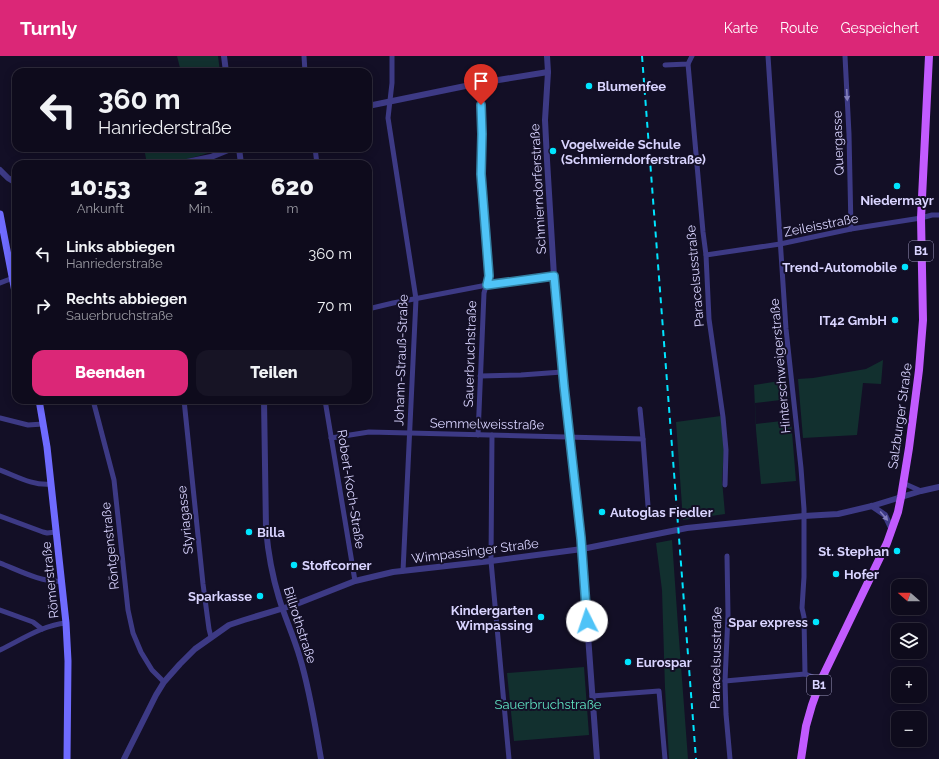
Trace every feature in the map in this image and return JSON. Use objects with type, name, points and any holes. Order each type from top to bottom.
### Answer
[{"type":"main road","name":"Salzburger Straße","points":[[801,759],[806,726],[821,680],[887,543],[898,512],[901,497],[920,363],[923,313],[921,218],[929,56]]},
{"type":"main road","points":[[0,214],[12,273]]},
{"type":"main road","name":"Römerstraße","points":[[40,404],[44,424],[66,623],[68,661],[67,759]]},
{"type":"street","points":[[224,56],[226,68]]},
{"type":"street","points":[[304,56],[305,68]]},
{"type":"street","name":"Johann-Strauß-Straße","points":[[392,56],[392,83],[388,118],[416,299],[403,570]]},
{"type":"street","name":"Schmierndorferstraße","points":[[547,56],[548,72],[545,120],[554,276],[562,372],[582,549],[597,759]]},
{"type":"street","points":[[665,65],[688,64],[692,56]]},
{"type":"street","name":"Hinterschweigerstraße","points":[[768,56],[786,329],[801,468],[804,516],[804,577],[802,608],[804,617],[805,674]]},
{"type":"street","name":"Quergasse","points":[[845,56],[852,229]]},
{"type":"street","name":"Paracelsusstraße","points":[[688,64],[706,255],[710,319],[726,450],[725,485]]},
{"type":"street","points":[[372,105],[480,83],[548,72]]},
{"type":"street","name":"Sauerbruchstraße","points":[[478,435],[484,293],[489,276],[481,174],[482,134],[480,83]]},
{"type":"street","points":[[197,160],[212,157],[224,152]]},
{"type":"street","points":[[0,170],[12,180]]},
{"type":"street","name":"Zeileisstraße","points":[[706,255],[780,244],[852,229],[939,214]]},
{"type":"street","points":[[372,308],[487,285],[554,276]]},
{"type":"street","points":[[0,283],[12,278]]},
{"type":"street","points":[[480,376],[562,372]]},
{"type":"street","name":"Röntgenstraße","points":[[94,404],[114,480],[128,610],[133,633],[152,670],[164,682]]},
{"type":"street","name":"Styriagasse","points":[[184,404],[203,584],[211,637]]},
{"type":"street","name":"Billrothstraße","points":[[264,404],[267,536],[270,558],[278,595],[305,674],[321,759]]},
{"type":"street","name":"Robert-Koch-Straße","points":[[327,404],[355,581]]},
{"type":"street","points":[[640,409],[648,506]]},
{"type":"street","points":[[0,418],[28,426],[44,424]]},
{"type":"street","name":"Semmelweisstraße","points":[[331,438],[369,432],[643,439]]},
{"type":"street","points":[[492,435],[491,561],[509,759]]},
{"type":"street","points":[[0,470],[34,483],[51,484]]},
{"type":"street","points":[[903,483],[921,491]]},
{"type":"street","name":"Wimpassinger Straße","points":[[124,759],[164,682],[195,649],[229,625],[294,605],[355,581],[403,570],[491,561],[582,549],[687,528],[838,514],[872,506],[921,491],[939,488]]},
{"type":"street","points":[[872,506],[885,515],[892,530]]},
{"type":"street","points":[[0,516],[43,532],[56,532]]},
{"type":"street","name":"Paracelsusstraße","points":[[728,556],[728,615],[725,681],[730,759]]},
{"type":"street","points":[[0,563],[40,579],[57,582],[62,581]]},
{"type":"street","points":[[0,610],[33,622],[42,629]]},
{"type":"street","points":[[0,650],[42,629],[60,623],[66,623]]},
{"type":"street","points":[[725,681],[805,674],[821,680]]},
{"type":"street","points":[[592,696],[659,691],[665,759]]},
{"type":"green space","points":[[177,56],[218,56],[220,68],[180,68]]},
{"type":"green space","points":[[145,152],[210,152],[180,160],[146,160]]},
{"type":"green space","points":[[883,360],[881,384],[863,383],[857,435],[803,438],[798,379],[866,369]]},
{"type":"green space","points":[[786,380],[789,399],[755,403],[756,424],[791,420],[796,481],[761,484],[756,430],[754,385]]},
{"type":"green space","points":[[721,416],[724,451],[722,480],[725,514],[683,520],[676,422]]},
{"type":"green space","points":[[672,540],[688,759],[669,759],[662,590],[656,543]]},
{"type":"green space","name":"Sauerbruchstraße","points":[[584,667],[589,735],[514,741],[507,673]]},
{"type":"railway","points":[[642,56],[696,759]]},
{"type":"place","name":"Blumenfee","points":[[589,86]]},
{"type":"place","name":"Vogelweide Schule (Schmierndorferstraße)","points":[[553,151]]},
{"type":"place","name":"Niedermayr","points":[[897,186]]},
{"type":"place","name":"Trend-Automobile","points":[[905,267]]},
{"type":"place","name":"IT42 GmbH","points":[[895,320]]},
{"type":"place","name":"Autoglas Fiedler","points":[[602,512]]},
{"type":"place","name":"Billa","points":[[249,532]]},
{"type":"place","name":"St. Stephan","points":[[897,551]]},
{"type":"place","name":"Stoffcorner","points":[[294,565]]},
{"type":"place","name":"Hofer","points":[[836,574]]},
{"type":"place","name":"Sparkasse","points":[[260,596]]},
{"type":"place","name":"Kindergarten Wimpassing","points":[[541,617]]},
{"type":"place","name":"Spar express","points":[[816,622]]},
{"type":"place","name":"Eurospar","points":[[628,662]]},
{"type":"route","points":[[481,105],[481,174],[489,276],[487,285],[554,276],[576,504],[581,538],[587,621]]}]
